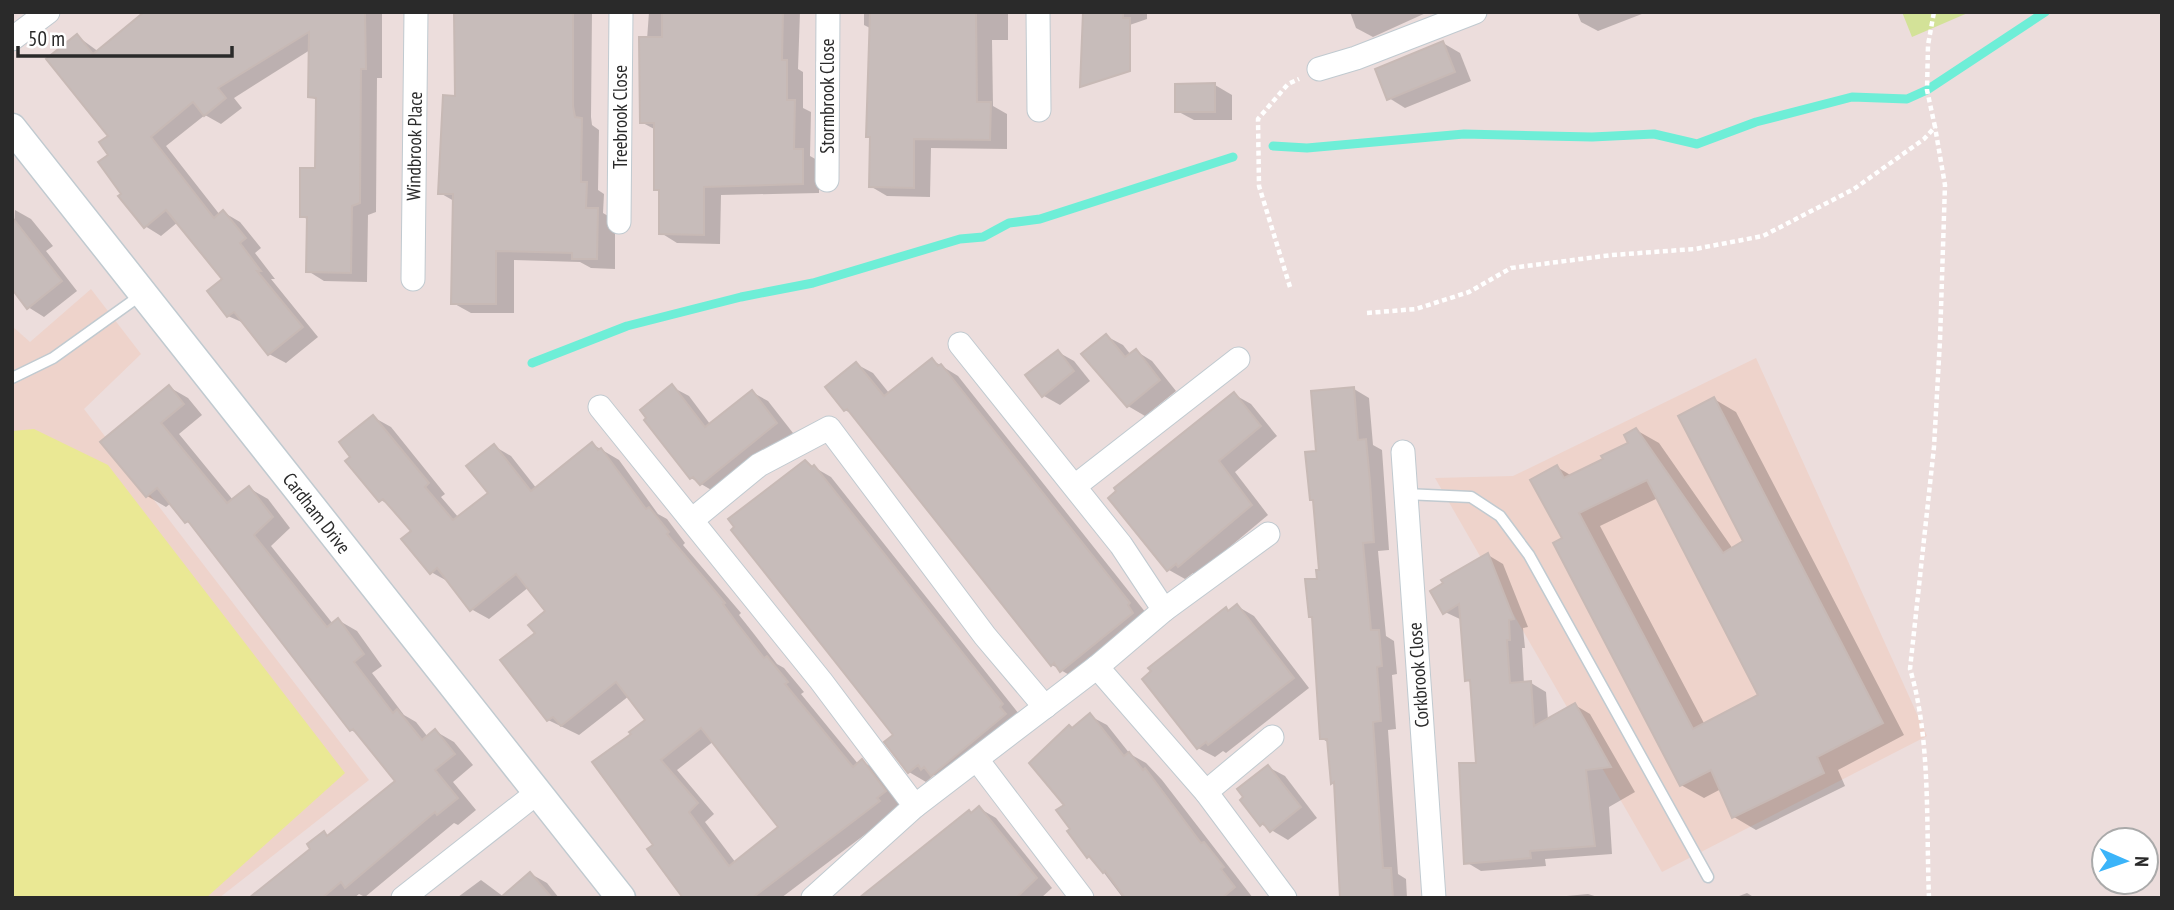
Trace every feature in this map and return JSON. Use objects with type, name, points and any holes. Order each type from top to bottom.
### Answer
[{"type":"street","points":[[12,38],[48,12]]},
{"type":"street","name":"Windbrook Place","points":[[413,279],[415,12]]},
{"type":"street","name":"Treebrook Close","points":[[619,222],[621,12]]},
{"type":"street","name":"Stormbrook Close","points":[[827,180],[828,12]]},
{"type":"street","points":[[1038,12],[1039,110]]},
{"type":"street","points":[[1319,69],[1356,58],[1475,12]]},
{"type":"street","name":"Cardham Drive","points":[[12,128],[621,898]]},
{"type":"street","points":[[960,344],[1121,545],[1164,610]]},
{"type":"street","points":[[1075,486],[1238,359]]},
{"type":"street","points":[[600,407],[821,681],[915,806]]},
{"type":"street","points":[[692,520],[759,465],[830,428],[985,636],[1045,707]]},
{"type":"street","name":"Corkbrook Close","points":[[1403,452],[1434,898]]},
{"type":"street","points":[[813,898],[915,806],[978,761],[1164,610],[1268,534]]},
{"type":"street","points":[[1097,667],[1206,792],[1285,898]]},
{"type":"street","points":[[1206,792],[1272,737]]},
{"type":"street","points":[[978,761],[1075,895]]},
{"type":"street","points":[[403,898],[538,792]]},
{"type":"lane","points":[[12,378],[53,358],[143,293]]},
{"type":"lane","points":[[1405,494],[1471,497],[1500,516],[1529,555],[1708,877]]},
{"type":"path","points":[[1929,898],[1923,761],[1916,691],[1910,669],[1934,447],[1940,340],[1945,185],[1927,90],[1928,45],[1934,12]]},
{"type":"path","points":[[1290,287],[1259,186],[1258,119],[1288,84],[1319,69]]},
{"type":"path","points":[[1367,313],[1416,309],[1469,292],[1511,268],[1612,255],[1695,249],[1763,236],[1854,188],[1924,139],[1935,127]]},
{"type":"shaded area","points":[[91,289],[141,354],[84,409],[369,780],[219,898],[12,898],[12,326],[30,342]]},
{"type":"shaded area","points":[[1756,358],[1927,736],[1662,872],[1435,478],[1513,476]]},
{"type":"shaded area","points":[[34,429],[108,465],[345,773],[206,898],[12,898],[12,431]]},
{"type":"green space","points":[[1902,12],[1970,12],[1912,37]]},
{"type":"building","points":[[144,12],[365,12],[366,69],[361,69],[360,203],[352,206],[351,273],[306,272],[307,217],[300,217],[300,168],[315,168],[316,98],[308,97],[309,32],[218,88],[226,98],[204,116],[193,102],[151,137],[214,218],[223,210],[246,238],[240,243],[261,271],[257,271],[303,327],[268,355],[234,312],[227,317],[207,291],[222,279],[166,210],[144,228],[118,196],[121,194],[98,162],[108,155],[99,142],[108,136],[46,59],[77,34],[93,54]]},
{"type":"building","points":[[454,12],[573,12],[573,106],[575,117],[582,118],[581,182],[587,182],[586,208],[598,208],[597,259],[572,259],[572,253],[496,251],[496,304],[451,304],[453,194],[438,194],[443,95],[455,96]]},
{"type":"building","points":[[662,12],[783,12],[782,60],[787,60],[787,100],[795,100],[794,149],[803,149],[803,184],[704,187],[704,235],[659,234],[659,190],[654,190],[654,123],[640,123],[639,37],[662,37]]},
{"type":"building","points":[[870,12],[976,12],[977,102],[991,102],[990,140],[914,139],[914,188],[869,187],[870,137],[866,137]]},
{"type":"building","points":[[1083,12],[1123,12],[1123,18],[1130,18],[1130,71],[1080,87]]},
{"type":"building","points":[[1443,41],[1455,72],[1387,100],[1375,69]]},
{"type":"building","points":[[1215,83],[1215,112],[1175,112],[1175,84]]},
{"type":"building","points":[[12,217],[62,281],[27,309],[12,289]]},
{"type":"building","points":[[1106,334],[1125,357],[1136,349],[1160,380],[1127,407],[1081,354]]},
{"type":"building","points":[[1058,350],[1074,371],[1042,397],[1025,375]]},
{"type":"building","points":[[932,358],[938,366],[941,364],[1130,603],[1128,605],[1133,613],[1060,672],[1054,663],[1051,666],[847,409],[844,411],[825,387],[856,362],[884,396]]},
{"type":"building","points":[[672,384],[705,427],[752,390],[777,423],[700,485],[693,477],[690,479],[644,420],[646,418],[640,410]]},
{"type":"building","points":[[169,385],[184,404],[161,423],[227,503],[249,486],[273,517],[254,535],[327,627],[338,618],[364,654],[354,662],[393,713],[397,709],[422,740],[435,729],[455,754],[435,770],[458,798],[437,815],[435,812],[345,888],[341,882],[322,898],[249,898],[310,849],[307,844],[324,831],[327,836],[395,781],[353,729],[350,731],[188,521],[185,523],[157,488],[146,497],[100,442]]},
{"type":"building","points":[[1354,387],[1358,440],[1366,439],[1370,481],[1374,542],[1363,543],[1371,630],[1379,630],[1382,666],[1377,667],[1381,721],[1373,722],[1383,868],[1391,868],[1393,898],[1340,898],[1334,782],[1331,784],[1327,739],[1320,739],[1312,617],[1309,617],[1305,579],[1317,579],[1316,570],[1319,570],[1313,500],[1310,500],[1305,452],[1316,451],[1311,391]]},
{"type":"building","points":[[1234,392],[1261,426],[1219,461],[1252,505],[1178,567],[1176,564],[1167,571],[1108,498],[1116,491],[1114,488]]},
{"type":"building","points":[[1714,397],[1883,723],[1817,757],[1824,773],[1732,818],[1711,770],[1680,786],[1553,543],[1562,538],[1530,480],[1557,465],[1564,478],[1603,459],[1601,456],[1628,443],[1624,435],[1636,428],[1723,553],[1743,541],[1678,416]],"holes":[[[1647,480],[1758,695],[1693,729],[1579,513]]]},
{"type":"building","points":[[373,415],[429,483],[425,487],[453,520],[488,493],[466,466],[494,444],[531,491],[592,442],[598,450],[601,448],[646,509],[649,507],[669,532],[667,534],[725,603],[723,604],[764,658],[767,656],[788,682],[785,684],[853,767],[862,759],[886,791],[877,798],[880,801],[752,898],[683,898],[647,849],[653,845],[592,762],[631,734],[629,732],[645,720],[616,682],[561,726],[553,717],[547,721],[500,660],[535,633],[528,625],[545,611],[516,574],[470,611],[437,568],[430,574],[401,539],[411,531],[383,499],[379,502],[345,461],[350,457],[339,442]],"holes":[[[701,728],[778,827],[729,866],[689,812],[698,803],[661,760]]]},
{"type":"building","points":[[805,460],[812,467],[814,465],[1003,704],[1000,707],[1006,714],[931,776],[924,767],[921,770],[918,765],[908,773],[884,742],[893,735],[731,530],[734,527],[728,519]]},
{"type":"building","points":[[1488,553],[1514,619],[1509,620],[1510,640],[1507,640],[1510,683],[1531,681],[1534,726],[1575,703],[1611,767],[1586,770],[1595,846],[1530,851],[1531,858],[1464,864],[1459,763],[1476,763],[1470,680],[1465,681],[1459,604],[1443,614],[1430,591],[1443,583],[1441,580]]},
{"type":"building","points":[[1237,604],[1294,678],[1208,745],[1206,742],[1197,749],[1142,679],[1151,671],[1148,668],[1226,607],[1228,611]]},
{"type":"building","points":[[1090,713],[1124,756],[1129,752],[1143,770],[1145,768],[1201,843],[1204,842],[1224,867],[1221,869],[1235,887],[1222,898],[1125,898],[1105,871],[1103,873],[1089,856],[1087,858],[1067,831],[1070,829],[1056,810],[1064,805],[1029,763],[1069,725],[1072,728]]},
{"type":"building","points":[[1268,765],[1301,807],[1270,832],[1263,823],[1260,826],[1240,800],[1243,797],[1237,789]]},
{"type":"building","points":[[979,806],[1037,878],[1016,898],[859,898],[969,810],[971,813]]},
{"type":"building","points":[[530,872],[552,898],[500,898]]},
{"type":"waterway","points":[[1273,146],[1307,148],[1464,134],[1592,137],[1654,134],[1697,144],[1756,122],[1852,97],[1907,99],[1927,90],[2045,12]]},
{"type":"waterway","points":[[532,363],[627,326],[741,297],[813,283],[960,239],[983,237],[1009,223],[1040,219],[1233,157]]}]
